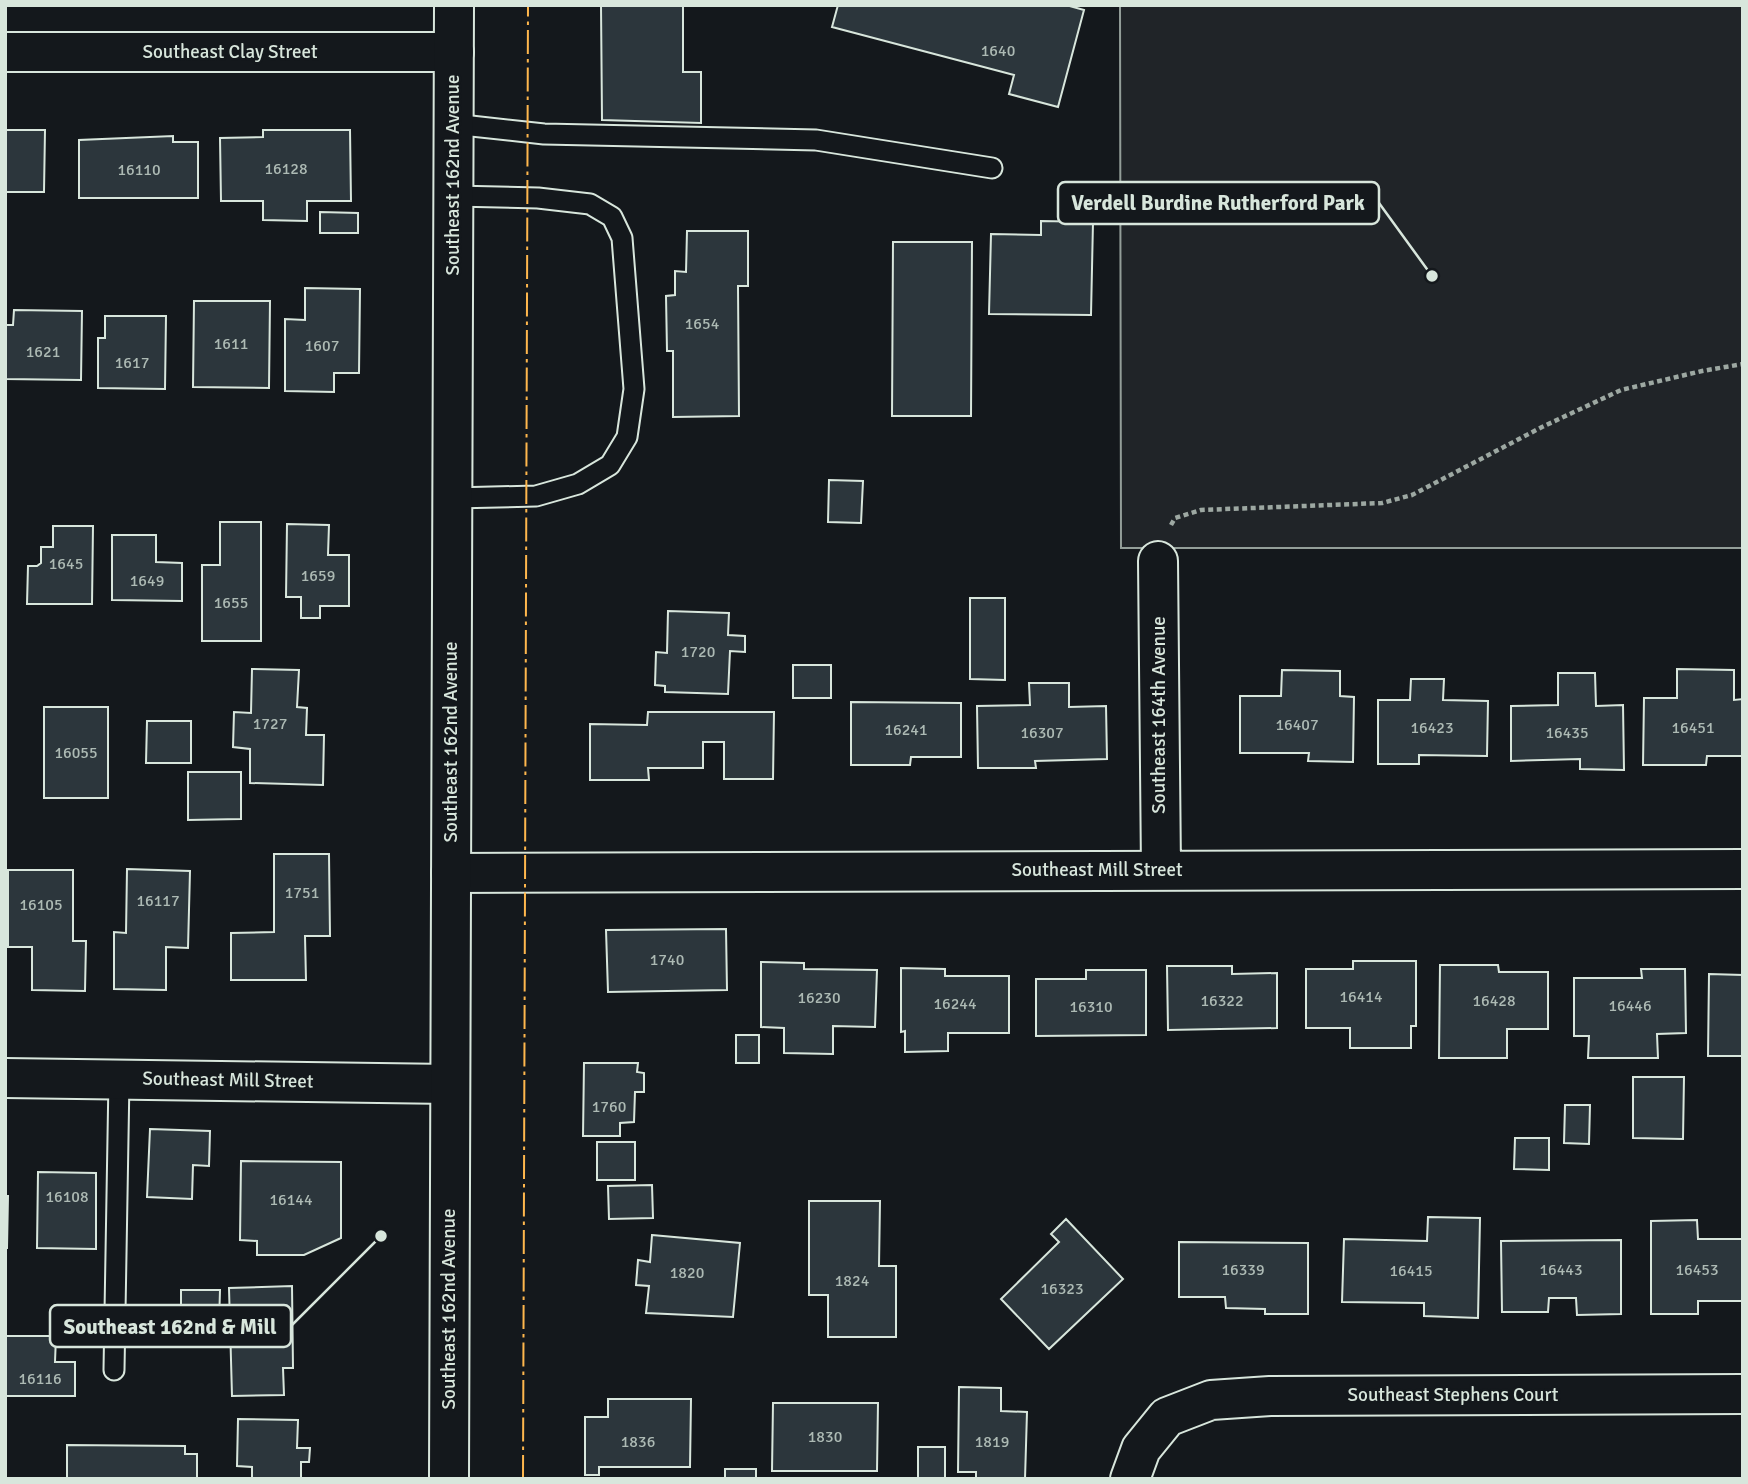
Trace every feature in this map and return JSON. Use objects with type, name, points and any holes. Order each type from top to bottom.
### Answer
[{"type":"street","name":"Southeast 162nd Avenue","points":[[449,1479],[454,5]]},
{"type":"street","name":"Southeast Clay Street","points":[[5,52],[454,52]]},
{"type":"street","name":"Southeast 164th Avenue","points":[[1158,561],[1161,870]]},
{"type":"street","name":"Southeast Mill Street","points":[[450,873],[1743,869]]},
{"type":"street","name":"Southeast Mill Street","points":[[5,1078],[450,1084]]},
{"type":"street","name":"Southeast Stephens Court","points":[[1130,1479],[1142,1449],[1167,1417],[1211,1401],[1270,1396],[1743,1394]]},
{"type":"lane","points":[[453,124],[544,134],[816,139],[992,168]]},
{"type":"lane","points":[[453,498],[536,496],[578,484],[610,465],[627,437],[634,389],[622,238],[612,217],[590,204],[538,198],[454,196]]},
{"type":"lane","points":[[114,1370],[119,1079]]},
{"type":"path","points":[[1158,561],[1162,538],[1175,518],[1200,510],[1382,503],[1412,495],[1542,427],[1621,390],[1743,364]]},
{"type":"shaded area","points":[[1120,5],[1743,5],[1743,548],[1121,548]]},
{"type":"building","points":[[601,5],[683,5],[683,72],[701,72],[701,123],[602,120]]},
{"type":"building","points":[[838,5],[1066,5],[1084,10],[1058,107],[1009,94],[1014,75],[832,27]]},
{"type":"building","points":[[5,130],[45,130],[44,192],[5,192]]},
{"type":"building","points":[[263,130],[350,130],[351,201],[307,201],[307,221],[263,220],[263,201],[221,201],[220,138],[263,137]]},
{"type":"building","points":[[173,136],[173,142],[198,142],[198,198],[79,198],[79,140]]},
{"type":"building","points":[[320,212],[358,213],[358,233],[320,233]]},
{"type":"building","points":[[1041,221],[1093,222],[1091,315],[989,314],[991,234],[1041,235]]},
{"type":"building","points":[[687,231],[748,231],[748,286],[738,286],[739,416],[673,417],[673,351],[667,351],[666,296],[675,295],[675,271],[686,272]]},
{"type":"building","points":[[893,242],[972,242],[971,416],[892,416]]},
{"type":"building","points":[[305,288],[360,289],[359,373],[334,373],[334,392],[285,391],[285,319],[305,320]]},
{"type":"building","points":[[194,301],[270,301],[269,388],[193,387]]},
{"type":"building","points":[[14,310],[82,311],[81,380],[5,379],[5,325],[13,325]]},
{"type":"building","points":[[105,316],[166,316],[165,389],[98,388],[98,338],[105,338]]},
{"type":"building","points":[[829,480],[863,481],[861,523],[828,522]]},
{"type":"building","points":[[220,522],[261,522],[261,641],[202,641],[202,565],[220,565]]},
{"type":"building","points":[[287,524],[329,525],[328,555],[349,555],[349,606],[320,606],[320,618],[301,618],[301,597],[286,597]]},
{"type":"building","points":[[53,526],[93,526],[92,604],[27,604],[28,566],[41,563],[41,547],[53,547]]},
{"type":"building","points":[[112,535],[156,535],[156,562],[182,563],[182,601],[112,600]]},
{"type":"building","points":[[970,598],[1005,598],[1005,680],[970,679]]},
{"type":"building","points":[[668,611],[729,613],[728,635],[745,636],[745,652],[730,651],[728,694],[665,692],[665,686],[655,685],[656,652],[667,653]]},
{"type":"building","points":[[793,665],[831,665],[831,698],[793,698]]},
{"type":"building","points":[[252,669],[299,670],[297,707],[307,708],[306,735],[324,735],[323,785],[250,783],[250,749],[233,747],[234,712],[251,713]]},
{"type":"building","points":[[1677,669],[1734,670],[1734,700],[1743,699],[1743,756],[1707,756],[1706,765],[1643,765],[1644,698],[1677,698]]},
{"type":"building","points":[[1282,670],[1340,671],[1340,696],[1354,697],[1353,762],[1308,761],[1309,753],[1240,753],[1240,696],[1281,696]]},
{"type":"building","points":[[1558,673],[1595,673],[1596,706],[1623,705],[1624,770],[1580,769],[1580,759],[1511,761],[1511,706],[1558,705]]},
{"type":"building","points":[[1411,679],[1444,679],[1443,700],[1488,701],[1487,756],[1419,755],[1419,764],[1378,764],[1378,700],[1410,700]]},
{"type":"building","points":[[1029,683],[1069,683],[1069,707],[1106,706],[1107,759],[1035,761],[1036,768],[978,768],[977,706],[1030,705]]},
{"type":"building","points":[[851,702],[961,703],[961,757],[911,757],[910,765],[851,765]]},
{"type":"building","points":[[44,707],[108,707],[108,798],[44,798]]},
{"type":"building","points":[[648,712],[774,712],[773,779],[724,779],[724,742],[703,742],[703,768],[648,768],[649,780],[590,780],[590,724],[647,725]]},
{"type":"building","points":[[147,721],[191,721],[191,763],[146,763]]},
{"type":"building","points":[[188,772],[241,772],[241,819],[188,820]]},
{"type":"building","points":[[274,854],[329,854],[330,936],[305,936],[306,980],[231,980],[231,933],[274,932]]},
{"type":"building","points":[[127,869],[190,871],[188,948],[166,947],[166,990],[114,989],[114,932],[126,933]]},
{"type":"building","points":[[8,870],[73,870],[73,941],[86,941],[85,991],[32,990],[32,947],[8,947]]},
{"type":"building","points":[[726,929],[727,990],[608,992],[606,930]]},
{"type":"building","points":[[1353,961],[1416,961],[1416,1026],[1411,1026],[1411,1048],[1350,1048],[1350,1028],[1306,1028],[1306,969],[1353,969]]},
{"type":"building","points":[[761,962],[804,963],[804,969],[877,970],[875,1027],[833,1026],[833,1054],[784,1053],[784,1028],[761,1027]]},
{"type":"building","points":[[1440,965],[1498,965],[1499,972],[1548,972],[1548,1029],[1507,1029],[1507,1058],[1439,1058]]},
{"type":"building","points":[[1167,966],[1232,966],[1232,974],[1277,973],[1277,1028],[1168,1030]]},
{"type":"building","points":[[901,968],[945,969],[945,976],[1009,976],[1009,1033],[948,1033],[948,1051],[905,1052],[905,1031],[901,1032]]},
{"type":"building","points":[[1641,969],[1685,969],[1686,1033],[1657,1034],[1658,1058],[1588,1058],[1589,1036],[1574,1036],[1574,978],[1642,978]]},
{"type":"building","points":[[1086,970],[1146,970],[1146,1035],[1036,1036],[1036,979],[1086,979]]},
{"type":"building","points":[[1709,974],[1743,975],[1743,1056],[1708,1056]]},
{"type":"building","points":[[736,1035],[759,1035],[759,1063],[736,1063]]},
{"type":"building","points":[[584,1063],[638,1063],[637,1072],[644,1073],[644,1092],[635,1092],[634,1122],[620,1123],[620,1136],[583,1136]]},
{"type":"building","points":[[1633,1077],[1684,1077],[1683,1139],[1633,1138]]},
{"type":"building","points":[[1565,1105],[1590,1105],[1589,1144],[1564,1143]]},
{"type":"building","points":[[150,1129],[210,1131],[209,1166],[193,1165],[192,1199],[147,1197]]},
{"type":"building","points":[[1515,1138],[1549,1138],[1549,1170],[1514,1169]]},
{"type":"building","points":[[597,1142],[635,1142],[635,1180],[597,1180]]},
{"type":"building","points":[[241,1161],[341,1162],[341,1238],[304,1255],[257,1255],[257,1241],[240,1240]]},
{"type":"building","points":[[38,1172],[96,1173],[96,1249],[37,1248]]},
{"type":"building","points":[[652,1185],[653,1218],[609,1219],[608,1186]]},
{"type":"building","points":[[5,1196],[8,1196],[7,1248],[5,1248]]},
{"type":"building","points":[[809,1201],[880,1201],[879,1266],[896,1266],[896,1337],[828,1337],[828,1295],[809,1295]]},
{"type":"building","points":[[1428,1217],[1480,1218],[1478,1318],[1424,1316],[1424,1303],[1342,1302],[1344,1239],[1427,1241]]},
{"type":"building","points":[[1066,1219],[1123,1279],[1049,1349],[1001,1299],[1059,1242],[1051,1234]]},
{"type":"building","points":[[1697,1220],[1698,1239],[1743,1239],[1743,1301],[1698,1301],[1698,1314],[1651,1314],[1651,1221]]},
{"type":"building","points":[[652,1235],[740,1243],[733,1317],[646,1313],[649,1286],[636,1285],[638,1260],[650,1262]]},
{"type":"building","points":[[1621,1240],[1621,1314],[1577,1315],[1576,1298],[1549,1298],[1548,1312],[1502,1312],[1501,1241]]},
{"type":"building","points":[[1179,1242],[1308,1243],[1308,1314],[1265,1314],[1265,1309],[1226,1308],[1225,1297],[1179,1297]]},
{"type":"building","points":[[292,1286],[293,1368],[283,1368],[284,1395],[232,1396],[229,1288]]},
{"type":"building","points":[[181,1290],[220,1290],[219,1324],[181,1323]]},
{"type":"building","points":[[5,1336],[56,1336],[55,1362],[75,1362],[75,1396],[5,1396]]},
{"type":"building","points":[[959,1387],[1001,1388],[1001,1411],[1027,1412],[1025,1479],[976,1479],[976,1472],[958,1472]]},
{"type":"building","points":[[608,1399],[691,1399],[690,1467],[599,1467],[599,1475],[585,1475],[585,1417],[608,1417]]},
{"type":"building","points":[[773,1403],[878,1403],[877,1471],[772,1471]]},
{"type":"building","points":[[238,1419],[298,1420],[297,1448],[310,1448],[309,1462],[301,1462],[301,1479],[252,1479],[252,1467],[237,1466]]},
{"type":"building","points":[[67,1445],[185,1446],[185,1454],[197,1454],[197,1479],[67,1479]]},
{"type":"building","points":[[918,1447],[945,1447],[945,1479],[918,1479]]},
{"type":"building","points":[[725,1469],[756,1469],[756,1479],[725,1479]]},
{"type":"power","points":[[523,1479],[528,5]]},
{"type":"place","name":"Verdell Burdine Rutherford Park","points":[[1432,276]]},
{"type":"place","name":"Southeast 162nd & Mill","points":[[381,1236]]}]
